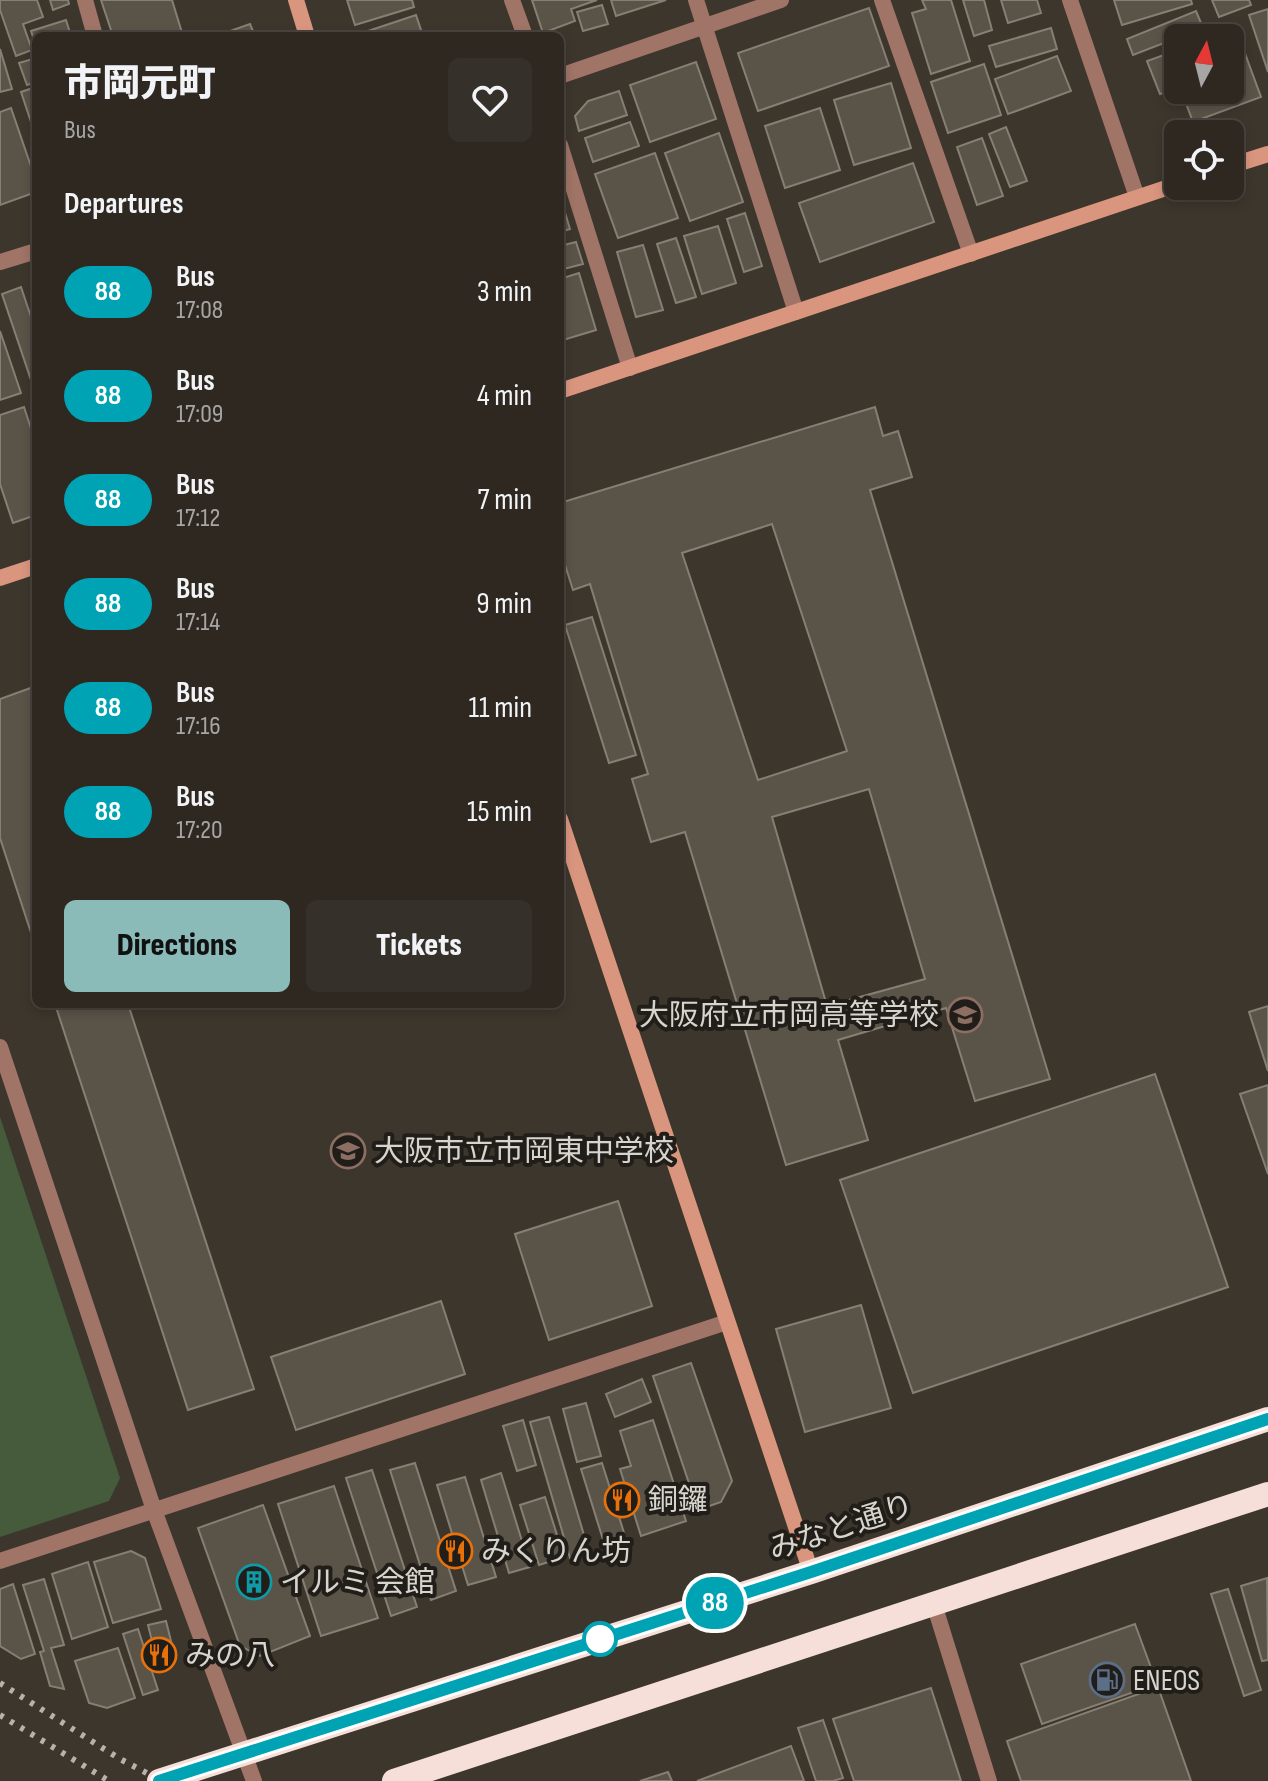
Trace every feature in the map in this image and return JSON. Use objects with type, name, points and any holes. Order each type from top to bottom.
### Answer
[{"type":"highway","name":"みなと通り","points":[[159,1781],[811,1572],[1268,1419]]},
{"type":"highway","points":[[394,1781],[1268,1494]]},
{"type":"street","points":[[85,0],[94,32]]},
{"type":"street","points":[[296,0],[306,32]]},
{"type":"street","points":[[512,0],[524,32]]},
{"type":"street","points":[[696,0],[796,312]]},
{"type":"street","points":[[564,75],[781,0]]},
{"type":"street","points":[[882,0],[971,254]]},
{"type":"street","points":[[1070,0],[1137,197]]},
{"type":"street","points":[[1244,162],[1268,154]]},
{"type":"street","points":[[564,158],[630,368]]},
{"type":"street","points":[[564,390],[1164,188]]},
{"type":"street","points":[[0,262],[32,252]]},
{"type":"street","points":[[0,578],[32,567]]},
{"type":"street","points":[[564,831],[811,1572]]},
{"type":"street","points":[[0,1047],[154,1510],[254,1781]]},
{"type":"street","points":[[0,1561],[727,1322]]},
{"type":"street","points":[[934,1604],[989,1781]]},
{"type":"green space","points":[[0,1117],[120,1478],[109,1501],[0,1537]]},
{"type":"building","points":[[0,0],[37,0],[43,17],[23,24],[32,50],[16,56],[0,10]]},
{"type":"building","points":[[50,0],[68,0],[69,4],[53,10]]},
{"type":"building","points":[[101,0],[172,0],[182,32],[112,32]]},
{"type":"building","points":[[347,0],[412,0],[414,7],[355,25]]},
{"type":"building","points":[[532,0],[597,0],[571,9],[575,21],[543,32]]},
{"type":"building","points":[[611,0],[666,0],[616,16]]},
{"type":"building","points":[[922,0],[951,0],[970,61],[931,74],[912,13],[926,9]]},
{"type":"building","points":[[963,0],[984,0],[992,30],[974,36]]},
{"type":"building","points":[[1001,0],[1037,0],[1041,13],[1008,23]]},
{"type":"building","points":[[1114,0],[1191,0],[1192,4],[1122,25]]},
{"type":"building","points":[[1212,0],[1249,0],[1251,5],[1219,17]]},
{"type":"building","points":[[602,5],[608,24],[583,31],[577,12]]},
{"type":"building","points":[[869,8],[889,66],[758,111],[738,53]]},
{"type":"building","points":[[1268,9],[1268,72],[1249,15]]},
{"type":"building","points":[[1196,11],[1201,24],[1164,24],[1164,43],[1133,55],[1127,39]]},
{"type":"building","points":[[416,15],[422,32],[365,32]]},
{"type":"building","points":[[66,20],[70,32],[32,34],[31,31]]},
{"type":"building","points":[[250,24],[253,32],[227,32]]},
{"type":"building","points":[[1051,28],[1057,49],[996,67],[989,46]]},
{"type":"building","points":[[0,49],[12,89],[0,92]]},
{"type":"building","points":[[1244,51],[1261,97],[1244,103]]},
{"type":"building","points":[[1164,55],[1164,93],[1160,94],[1147,61]]},
{"type":"building","points":[[1057,56],[1071,91],[1008,114],[995,79]]},
{"type":"building","points":[[32,59],[32,83],[27,85],[19,63]]},
{"type":"building","points":[[696,62],[716,119],[650,142],[630,85]]},
{"type":"building","points":[[984,64],[1001,115],[948,133],[931,82]]},
{"type":"building","points":[[891,83],[911,148],[854,165],[834,100]]},
{"type":"building","points":[[32,88],[32,125],[21,92]]},
{"type":"building","points":[[619,91],[627,115],[579,131],[575,116],[588,101]]},
{"type":"building","points":[[1186,104],[1242,104],[1198,120],[1192,120]]},
{"type":"building","points":[[11,108],[32,169],[32,193],[0,205],[0,112]]},
{"type":"building","points":[[820,108],[840,170],[785,188],[765,126]]},
{"type":"building","points":[[630,122],[639,146],[593,162],[585,138]]},
{"type":"building","points":[[1006,127],[1027,181],[1010,187],[989,134]]},
{"type":"building","points":[[719,133],[743,202],[690,221],[665,153]]},
{"type":"building","points":[[982,138],[1003,196],[977,205],[957,147]]},
{"type":"building","points":[[655,153],[678,218],[618,238],[595,174]]},
{"type":"building","points":[[913,163],[934,222],[820,262],[799,203]]},
{"type":"building","points":[[564,209],[570,229],[564,231]]},
{"type":"building","points":[[745,213],[762,266],[744,272],[727,219]]},
{"type":"building","points":[[718,226],[736,283],[702,294],[684,236]]},
{"type":"building","points":[[676,238],[696,297],[676,303],[657,244]]},
{"type":"building","points":[[576,242],[583,264],[564,269],[564,245]]},
{"type":"building","points":[[643,245],[663,310],[636,317],[617,252]]},
{"type":"building","points":[[579,273],[596,330],[564,340],[564,278]]},
{"type":"building","points":[[21,287],[32,320],[32,383],[2,294]]},
{"type":"building","points":[[0,331],[21,393],[0,400]]},
{"type":"building","points":[[24,407],[32,432],[32,516],[13,523],[0,484],[0,415]]},
{"type":"building","points":[[875,407],[883,436],[898,431],[912,477],[870,490],[1050,1079],[975,1101],[946,1008],[838,1040],[868,1140],[786,1165],[685,832],[651,842],[632,779],[648,774],[590,584],[573,590],[564,562],[564,502]],"holes":[[[772,524],[847,751],[758,780],[682,553]],[[869,789],[925,979],[827,1006],[772,817]]]},
{"type":"building","points":[[592,617],[636,755],[609,763],[565,625]]},
{"type":"building","points":[[32,687],[32,936],[0,838],[0,699]]},
{"type":"building","points":[[1268,1006],[1268,1071],[1249,1012]]},
{"type":"building","points":[[56,1008],[129,1008],[254,1389],[188,1410]]},
{"type":"building","points":[[1155,1074],[1228,1287],[913,1393],[840,1180]]},
{"type":"building","points":[[1268,1085],[1268,1174],[1240,1094]]},
{"type":"building","points":[[618,1201],[652,1306],[549,1340],[515,1234]]},
{"type":"building","points":[[441,1301],[465,1374],[296,1430],[271,1357]]},
{"type":"building","points":[[861,1305],[891,1408],[805,1432],[776,1329]]},
{"type":"building","points":[[691,1363],[732,1481],[721,1502],[698,1510],[653,1376]]},
{"type":"building","points":[[642,1379],[651,1402],[615,1417],[606,1394]]},
{"type":"building","points":[[586,1403],[601,1456],[577,1462],[563,1409]]},
{"type":"building","points":[[549,1417],[589,1552],[570,1558],[530,1422]]},
{"type":"building","points":[[523,1420],[536,1465],[517,1471],[503,1426]]},
{"type":"building","points":[[653,1420],[686,1521],[641,1536],[620,1469],[631,1466],[620,1431]]},
{"type":"building","points":[[415,1463],[456,1591],[431,1600],[390,1470]]},
{"type":"building","points":[[602,1463],[626,1539],[605,1546],[581,1469]]},
{"type":"building","points":[[372,1470],[417,1607],[391,1616],[346,1478]]},
{"type":"building","points":[[501,1473],[530,1567],[509,1573],[481,1480]]},
{"type":"building","points":[[465,1477],[496,1577],[468,1585],[437,1485]]},
{"type":"building","points":[[334,1486],[378,1618],[321,1636],[278,1504]]},
{"type":"building","points":[[545,1497],[564,1557],[539,1565],[520,1505]]},
{"type":"building","name":"イルミ 会館","points":[[263,1505],[310,1636],[260,1656],[240,1646],[198,1528]]},
{"type":"building","points":[[131,1551],[145,1558],[161,1609],[113,1623],[94,1562]]},
{"type":"building","points":[[88,1562],[108,1627],[72,1639],[52,1574]]},
{"type":"building","points":[[1267,1578],[1268,1660],[1262,1661],[1241,1586]]},
{"type":"building","points":[[44,1579],[64,1645],[51,1648],[64,1689],[50,1686],[40,1652],[44,1651],[23,1585]]},
{"type":"building","points":[[13,1584],[35,1654],[21,1659],[0,1646],[0,1589]]},
{"type":"building","points":[[1228,1589],[1261,1690],[1244,1696],[1211,1594]]},
{"type":"building","points":[[166,1621],[175,1657],[157,1661],[148,1625]]},
{"type":"building","points":[[1135,1624],[1157,1684],[1042,1724],[1021,1664]]},
{"type":"building","points":[[138,1629],[158,1690],[143,1695],[123,1634]]},
{"type":"building","points":[[118,1648],[135,1698],[107,1708],[89,1703],[75,1661]]},
{"type":"building","points":[[1158,1687],[1191,1781],[1021,1781],[1007,1741]]},
{"type":"building","points":[[931,1688],[961,1781],[854,1781],[833,1719]]},
{"type":"building","points":[[823,1720],[843,1778],[833,1781],[816,1781],[798,1728]]},
{"type":"building","points":[[791,1746],[804,1781],[697,1781]]},
{"type":"building","points":[[668,1772],[672,1781],[640,1781]]},
{"type":"railway","points":[[0,1683],[120,1759],[162,1781]]},
{"type":"railway","points":[[0,1715],[109,1781]]},
{"type":"bus line","name":"88","points":[[159,1781],[811,1572],[1268,1419]]},
{"type":"place","name":"大阪府立市岡高等学校","points":[[965,1015]]},
{"type":"place","name":"大阪市立市岡東中学校","points":[[348,1151]]},
{"type":"place","name":"銅鑼","points":[[622,1500]]},
{"type":"place","name":"みくりん坊","points":[[455,1551]]},
{"type":"place","name":"イルミ 会館","points":[[254,1582]]},
{"type":"place","name":"みの八","points":[[159,1655]]},
{"type":"place","name":"ENEOS","points":[[1107,1680]]}]
